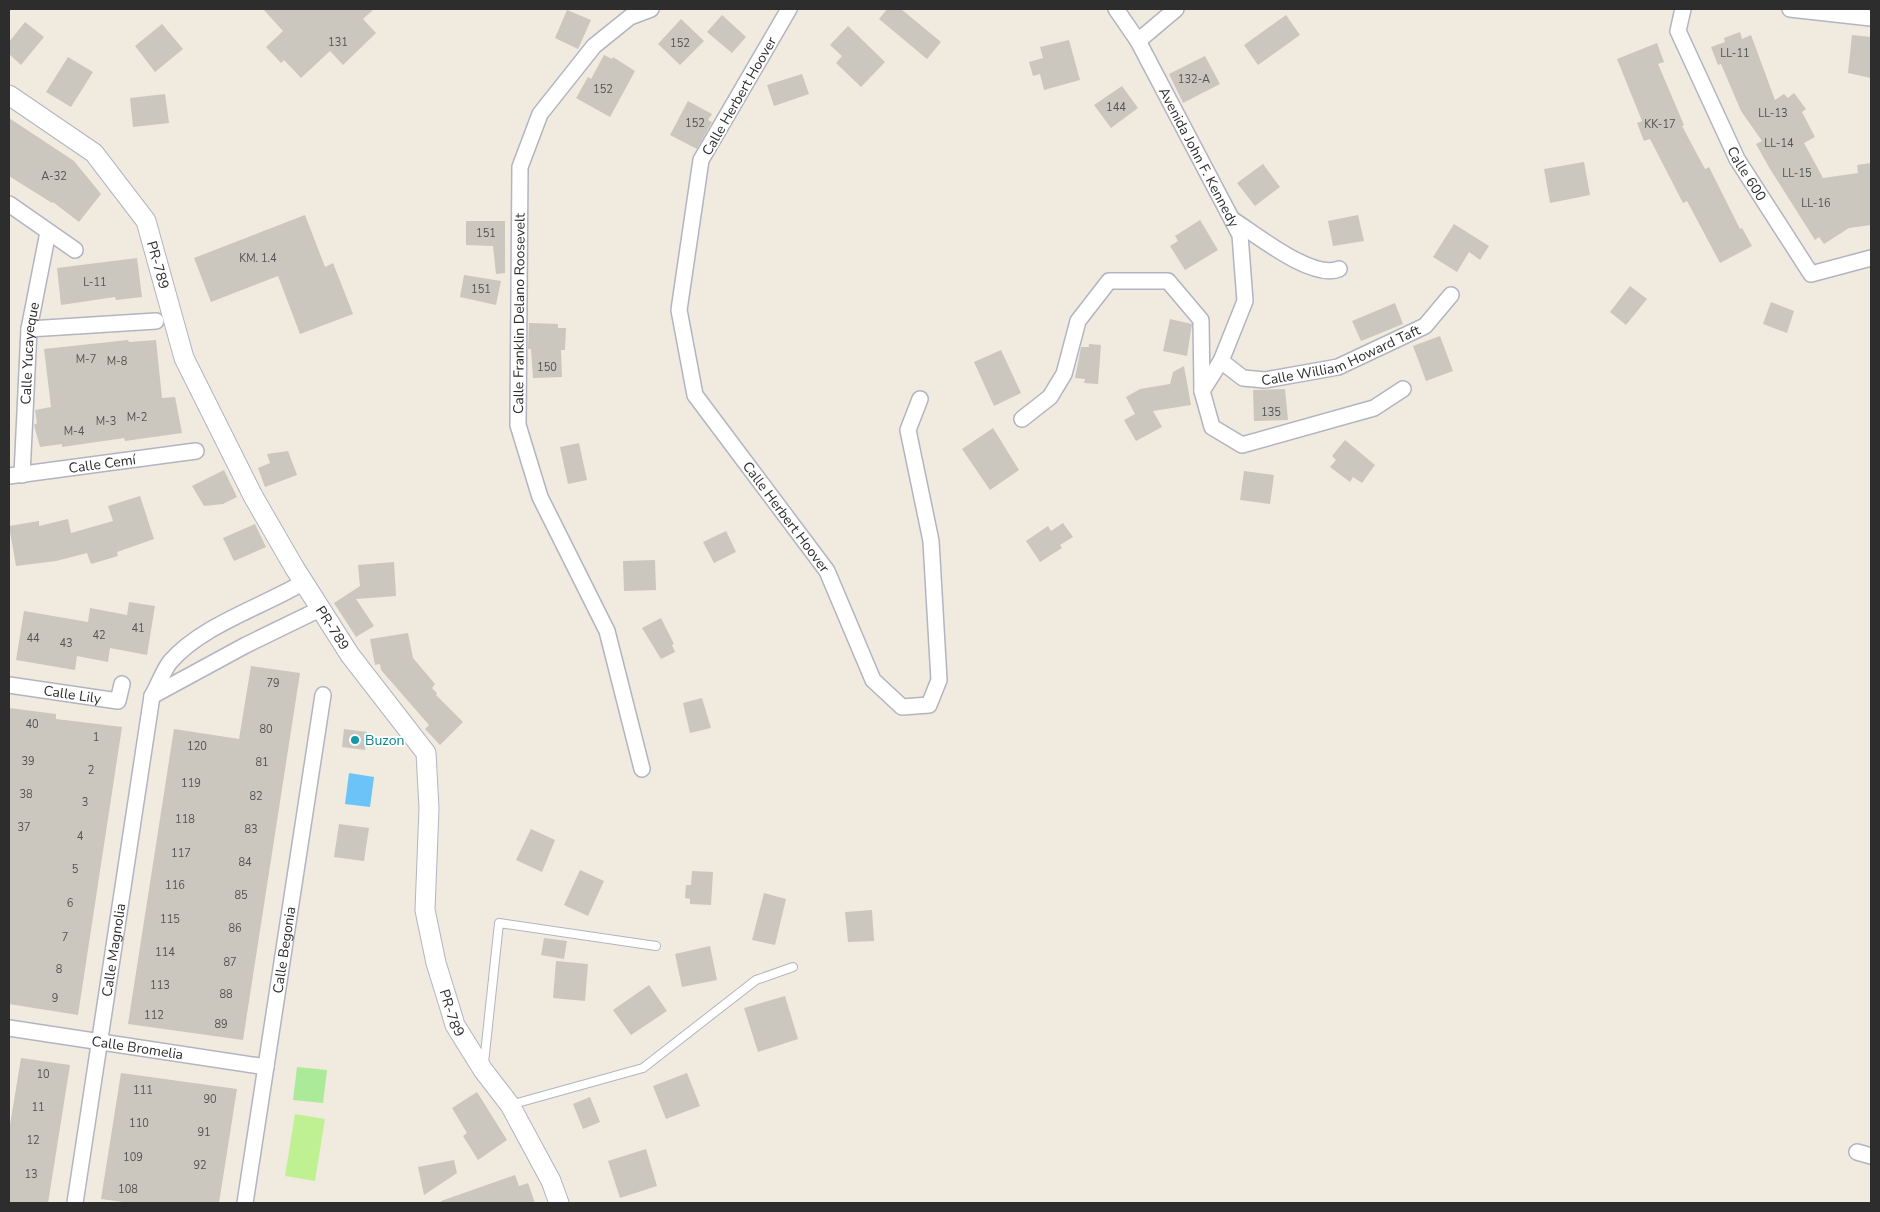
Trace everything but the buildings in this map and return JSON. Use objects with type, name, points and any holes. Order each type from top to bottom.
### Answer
[{"type":"street","name":"Calle Franklin Delano Roosevelt","points":[[642,769],[607,631],[540,497],[518,425],[520,167],[540,114],[594,46],[630,16],[651,9]]},
{"type":"street","name":"Calle Herbert Hoover","points":[[789,9],[701,160],[679,310],[694,395],[827,571],[873,680],[902,707],[929,705],[939,680],[931,541],[908,430],[920,399]]},
{"type":"street","name":"Avenida John F. Kennedy","points":[[1116,9],[1138,41],[1240,235],[1245,301],[1222,360],[1202,391]]},
{"type":"street","points":[[1138,41],[1176,9]]},
{"type":"street","name":"Calle 600","points":[[1683,9],[1678,31],[1737,160],[1811,274],[1871,258]]},
{"type":"street","points":[[1790,9],[1871,18]]},
{"type":"street","name":"PR-789","points":[[9,95],[94,153],[146,221],[184,358],[253,496],[320,609],[350,655],[426,753],[429,808],[425,910],[436,963],[455,1025],[483,1070],[510,1106],[551,1181],[559,1203]]},
{"type":"street","points":[[9,204],[75,250]]},
{"type":"street","points":[[1231,219],[1307,268],[1330,273],[1339,270]]},
{"type":"street","name":"Calle Yucayeque","points":[[16,476],[29,330],[48,232]]},
{"type":"street","points":[[1022,419],[1050,398],[1064,374],[1078,321],[1109,281],[1168,281],[1201,320],[1202,391],[1212,427],[1242,445],[1374,408],[1403,389]]},
{"type":"street","name":"Calle William Howard Taft","points":[[1222,360],[1243,378],[1264,380],[1338,367],[1425,326],[1451,295]]},
{"type":"street","points":[[29,330],[156,321]]},
{"type":"street","name":"Calle Cemí","points":[[16,476],[196,451]]},
{"type":"street","name":"Calle Magnolia","points":[[75,1203],[101,1042],[152,696],[170,663],[187,647],[228,621],[304,582]]},
{"type":"street","points":[[152,696],[246,645],[320,609]]},
{"type":"street","name":"Calle Lily","points":[[9,685],[118,700],[122,684]]},
{"type":"street","name":"Calle Begonia","points":[[245,1203],[323,695]]},
{"type":"street","name":"Calle Bromelia","points":[[9,1028],[266,1066]]},
{"type":"lane","points":[[483,1070],[500,923],[656,946]]},
{"type":"lane","points":[[510,1106],[643,1068],[756,980],[793,967]]},
{"type":"green space","points":[[297,1067],[327,1070],[323,1103],[293,1100]]},
{"type":"green space","points":[[295,1114],[325,1119],[315,1181],[285,1176]]},
{"type":"water","points":[[349,773],[374,777],[370,807],[345,804]]},
{"type":"place","name":"Buzon","points":[[355,740]]}]
